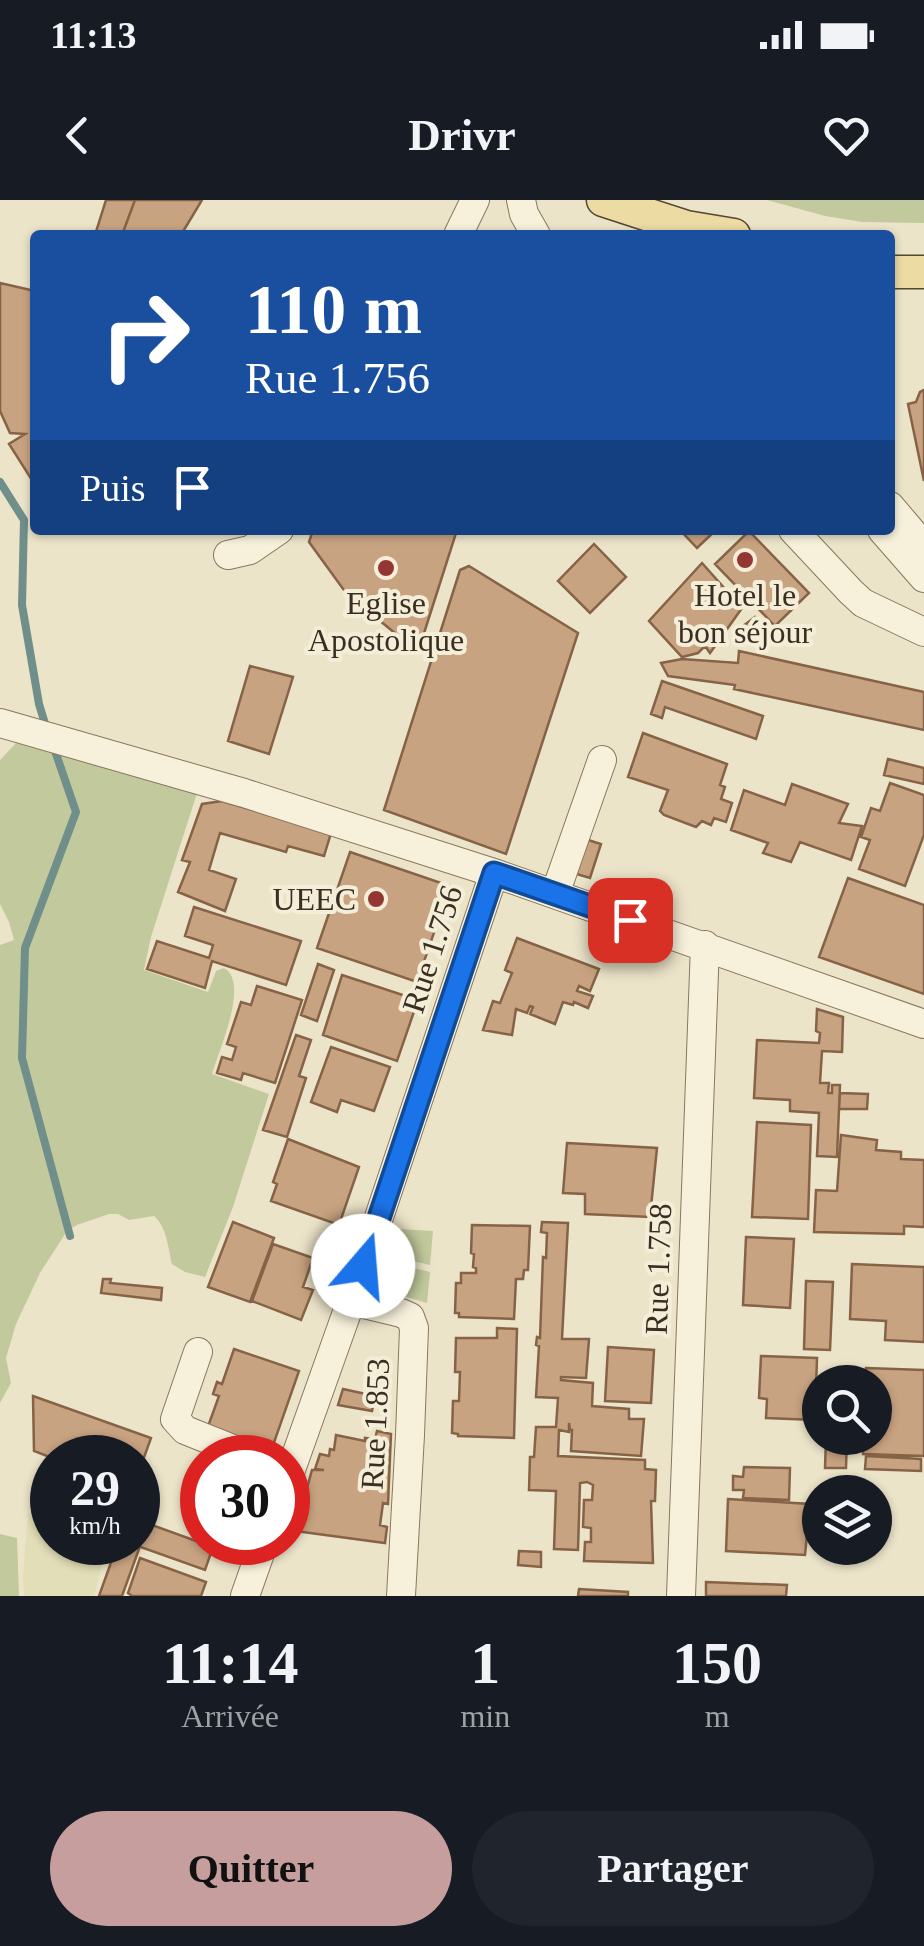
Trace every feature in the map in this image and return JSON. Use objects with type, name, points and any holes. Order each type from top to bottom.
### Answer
[{"type":"main road","points":[[603,200],[684,230]]},
{"type":"main road","points":[[895,272],[924,272]]},
{"type":"street","points":[[460,230],[475,200]]},
{"type":"street","points":[[521,200],[533,230]]},
{"type":"street","points":[[895,512],[924,546]]},
{"type":"street","points":[[228,556],[250,550],[272,535]]},
{"type":"street","points":[[799,535],[863,603],[924,632]]},
{"type":"street","points":[[886,535],[924,578]]},
{"type":"street","points":[[0,723],[244,793],[494,873]]},
{"type":"street","points":[[556,894],[602,760]]},
{"type":"street","name":"Rue 1.756","points":[[302,1435],[351,1302],[494,873],[924,1024]]},
{"type":"street","name":"Rue 1.758","points":[[680,1596],[705,945]]},
{"type":"street","name":"Rue 1.853","points":[[351,1302],[401,1313],[410,1317],[414,1328],[400,1596]]},
{"type":"street","points":[[198,1352],[175,1419],[185,1430],[198,1435]]},
{"type":"street","points":[[245,1596],[256,1565]]},
{"type":"shaded area","points":[[28,1513],[30,1565],[102,1565],[94,1596],[24,1596]]},
{"type":"green space","points":[[767,200],[924,200],[924,223],[862,222]]},
{"type":"green space","points":[[16,743],[117,759],[198,790],[144,970],[208,992],[216,971],[224,968],[234,987],[233,1001],[212,1074],[269,1094],[233,1207],[205,1277],[172,1264],[164,1232],[154,1216],[129,1220],[109,1214],[67,1231],[40,1273],[16,1324],[6,1358],[11,1383],[0,1403],[0,945],[14,940],[0,904],[0,760]]},
{"type":"green space","points":[[400,1229],[433,1231],[430,1265],[391,1256]]},
{"type":"green space","points":[[388,1262],[430,1272],[427,1303],[400,1295],[376,1296]]},
{"type":"green space","points":[[0,1534],[17,1538],[19,1596],[0,1596]]},
{"type":"building","points":[[106,200],[135,200],[124,230],[97,230]]},
{"type":"building","points":[[135,200],[202,200],[184,230],[124,230]]},
{"type":"building","points":[[0,283],[30,290],[30,477],[9,444],[25,434],[10,433],[0,411]]},
{"type":"building","points":[[924,390],[924,481],[908,404],[916,402]]},
{"type":"building","name":"Eglise Apostolique","points":[[311,535],[455,535],[418,652],[346,593],[309,542]]},
{"type":"building","points":[[685,535],[711,535],[697,548]]},
{"type":"building","points":[[745,535],[753,535],[809,593],[775,626],[715,564]]},
{"type":"building","points":[[594,544],[626,577],[590,613],[558,581]]},
{"type":"building","points":[[702,563],[742,608],[710,653],[705,646],[698,653],[682,657],[649,621]]},
{"type":"building","points":[[469,566],[578,633],[506,854],[384,810],[460,570]]},
{"type":"building","points":[[755,617],[772,638],[751,643],[738,630]]},
{"type":"building","points":[[739,651],[924,692],[924,730],[734,689],[735,685],[668,676],[661,663],[682,659],[738,663]]},
{"type":"building","points":[[250,666],[293,677],[269,754],[228,741]]},
{"type":"building","points":[[662,681],[763,716],[756,739],[665,707],[662,718],[651,714]]},
{"type":"building","points":[[643,733],[727,764],[720,785],[725,787],[721,799],[732,803],[726,822],[714,818],[711,825],[702,821],[696,827],[664,815],[660,811],[668,790],[628,777]]},
{"type":"building","points":[[888,759],[924,768],[924,784],[884,775]]},
{"type":"building","points":[[890,783],[924,795],[924,835],[905,886],[859,869],[870,840],[861,837],[871,808],[880,811]]},
{"type":"building","points":[[792,784],[848,804],[839,823],[862,826],[851,860],[800,842],[791,862],[763,853],[768,843],[731,830],[744,790],[785,805]]},
{"type":"building","points":[[222,801],[331,833],[324,856],[288,846],[286,852],[220,833],[209,870],[236,879],[225,911],[178,892],[190,862],[182,860],[202,804]]},
{"type":"building","points":[[585,839],[601,844],[590,878],[573,873]]},
{"type":"building","points":[[350,852],[450,886],[417,982],[317,948]]},
{"type":"building","points":[[848,878],[924,905],[924,994],[819,957]]},
{"type":"building","points":[[194,907],[301,941],[286,985],[212,961],[205,988],[147,969],[157,941],[209,958],[213,945],[185,936]]},
{"type":"building","points":[[517,938],[599,969],[590,991],[579,986],[577,991],[593,996],[588,1008],[563,1002],[555,1024],[530,1014],[530,1006],[527,1013],[516,1009],[512,1035],[483,1030],[493,1001],[500,1003],[512,973],[505,970]]},
{"type":"building","points":[[318,964],[334,970],[317,1021],[301,1015]]},
{"type":"building","points":[[342,975],[418,1000],[397,1061],[323,1035]]},
{"type":"building","points":[[257,986],[302,1000],[275,1083],[243,1073],[241,1080],[217,1073],[222,1057],[232,1060],[236,1047],[227,1044],[241,1002],[251,1005]]},
{"type":"building","points":[[817,1009],[843,1017],[842,1052],[822,1051],[820,1083],[829,1083],[828,1093],[832,1093],[832,1085],[840,1085],[837,1157],[817,1156],[819,1113],[790,1111],[790,1100],[754,1098],[757,1040],[819,1043]]},
{"type":"building","points":[[296,1035],[311,1040],[299,1076],[306,1078],[287,1137],[263,1130]]},
{"type":"building","points":[[331,1047],[390,1067],[374,1111],[341,1100],[337,1112],[311,1102]]},
{"type":"building","points":[[840,1093],[868,1094],[867,1109],[839,1109]]},
{"type":"building","points":[[757,1122],[811,1125],[808,1219],[752,1217]]},
{"type":"building","points":[[841,1135],[877,1140],[876,1150],[901,1152],[901,1159],[924,1160],[924,1227],[904,1226],[904,1234],[814,1232],[816,1190],[837,1191]]},
{"type":"building","points":[[288,1139],[359,1167],[339,1225],[271,1201],[277,1184],[273,1182]]},
{"type":"building","points":[[567,1143],[657,1148],[650,1217],[585,1214],[585,1194],[563,1193]]},
{"type":"building","points":[[233,1222],[274,1238],[250,1302],[208,1287]]},
{"type":"building","points":[[542,1222],[568,1223],[562,1339],[589,1339],[586,1378],[561,1380],[593,1383],[592,1406],[629,1409],[629,1419],[644,1419],[641,1456],[571,1451],[569,1423],[569,1432],[559,1430],[558,1456],[645,1460],[645,1469],[656,1470],[655,1501],[651,1501],[653,1563],[584,1561],[585,1542],[591,1542],[591,1528],[583,1527],[584,1500],[592,1500],[593,1485],[587,1482],[580,1483],[578,1550],[554,1549],[556,1491],[529,1490],[536,1427],[556,1427],[558,1398],[536,1397],[536,1345],[537,1337],[540,1338],[547,1233],[541,1232]]},
{"type":"building","points":[[472,1225],[530,1226],[528,1270],[524,1270],[523,1279],[516,1279],[514,1319],[459,1317],[455,1313],[456,1283],[461,1283],[461,1273],[476,1273],[471,1253]]},
{"type":"building","points":[[746,1237],[794,1239],[790,1308],[743,1305]]},
{"type":"building","points":[[273,1244],[313,1258],[303,1287],[313,1290],[301,1320],[252,1301]]},
{"type":"building","points":[[852,1264],[924,1267],[924,1342],[885,1340],[886,1321],[850,1319]]},
{"type":"building","points":[[103,1279],[162,1288],[161,1300],[101,1293]]},
{"type":"building","points":[[806,1281],[833,1282],[830,1350],[804,1349]]},
{"type":"building","points":[[497,1328],[517,1329],[514,1438],[458,1436],[452,1433],[453,1401],[459,1401],[456,1338],[497,1338]]},
{"type":"building","points":[[608,1347],[654,1350],[651,1403],[605,1401]]},
{"type":"building","points":[[234,1349],[299,1371],[277,1435],[206,1432],[219,1396],[213,1394],[217,1382],[222,1384]]},
{"type":"building","points":[[761,1356],[817,1358],[817,1365],[802,1365],[802,1419],[766,1418],[767,1399],[759,1398]]},
{"type":"building","points":[[892,1369],[924,1370],[924,1456],[892,1455]]},
{"type":"building","points":[[343,1389],[375,1396],[372,1411],[338,1405]]},
{"type":"building","points":[[33,1396],[143,1435],[34,1435]]},
{"type":"building","points":[[377,1431],[391,1434],[388,1504],[383,1503],[380,1525],[387,1527],[385,1543],[310,1533],[310,1477],[312,1470],[324,1470],[315,1469],[320,1454],[329,1456],[336,1435],[365,1441],[375,1439]]},
{"type":"building","points":[[825,1455],[846,1455],[846,1468],[825,1468]]},
{"type":"building","points":[[866,1456],[921,1459],[921,1471],[865,1469]]},
{"type":"building","points":[[744,1467],[790,1468],[789,1500],[743,1498],[744,1490],[733,1490],[733,1476],[743,1477]]},
{"type":"building","points":[[728,1499],[802,1504],[802,1555],[726,1551]]},
{"type":"building","points":[[160,1528],[180,1535],[180,1561],[160,1554]]},
{"type":"building","points":[[519,1551],[541,1552],[541,1567],[518,1565]]},
{"type":"building","points":[[110,1565],[133,1565],[122,1596],[99,1596]]},
{"type":"building","points":[[138,1565],[159,1565],[206,1582],[201,1596],[128,1593]]},
{"type":"building","points":[[706,1582],[787,1585],[786,1596],[706,1596]]},
{"type":"building","points":[[579,1589],[628,1592],[628,1596],[578,1596]]},
{"type":"waterway","points":[[0,482],[24,520],[22,605],[46,727]]},
{"type":"waterway","points":[[53,745],[76,812],[25,948],[22,1058],[70,1236]]},
{"type":"place","name":"Hotel le bon séjour","points":[[745,560]]},
{"type":"place","name":"Eglise Apostolique","points":[[386,568]]},
{"type":"place","name":"UEEC","points":[[376,899]]},
{"type":"route","points":[[363,1266],[494,873],[630,920]]}]
